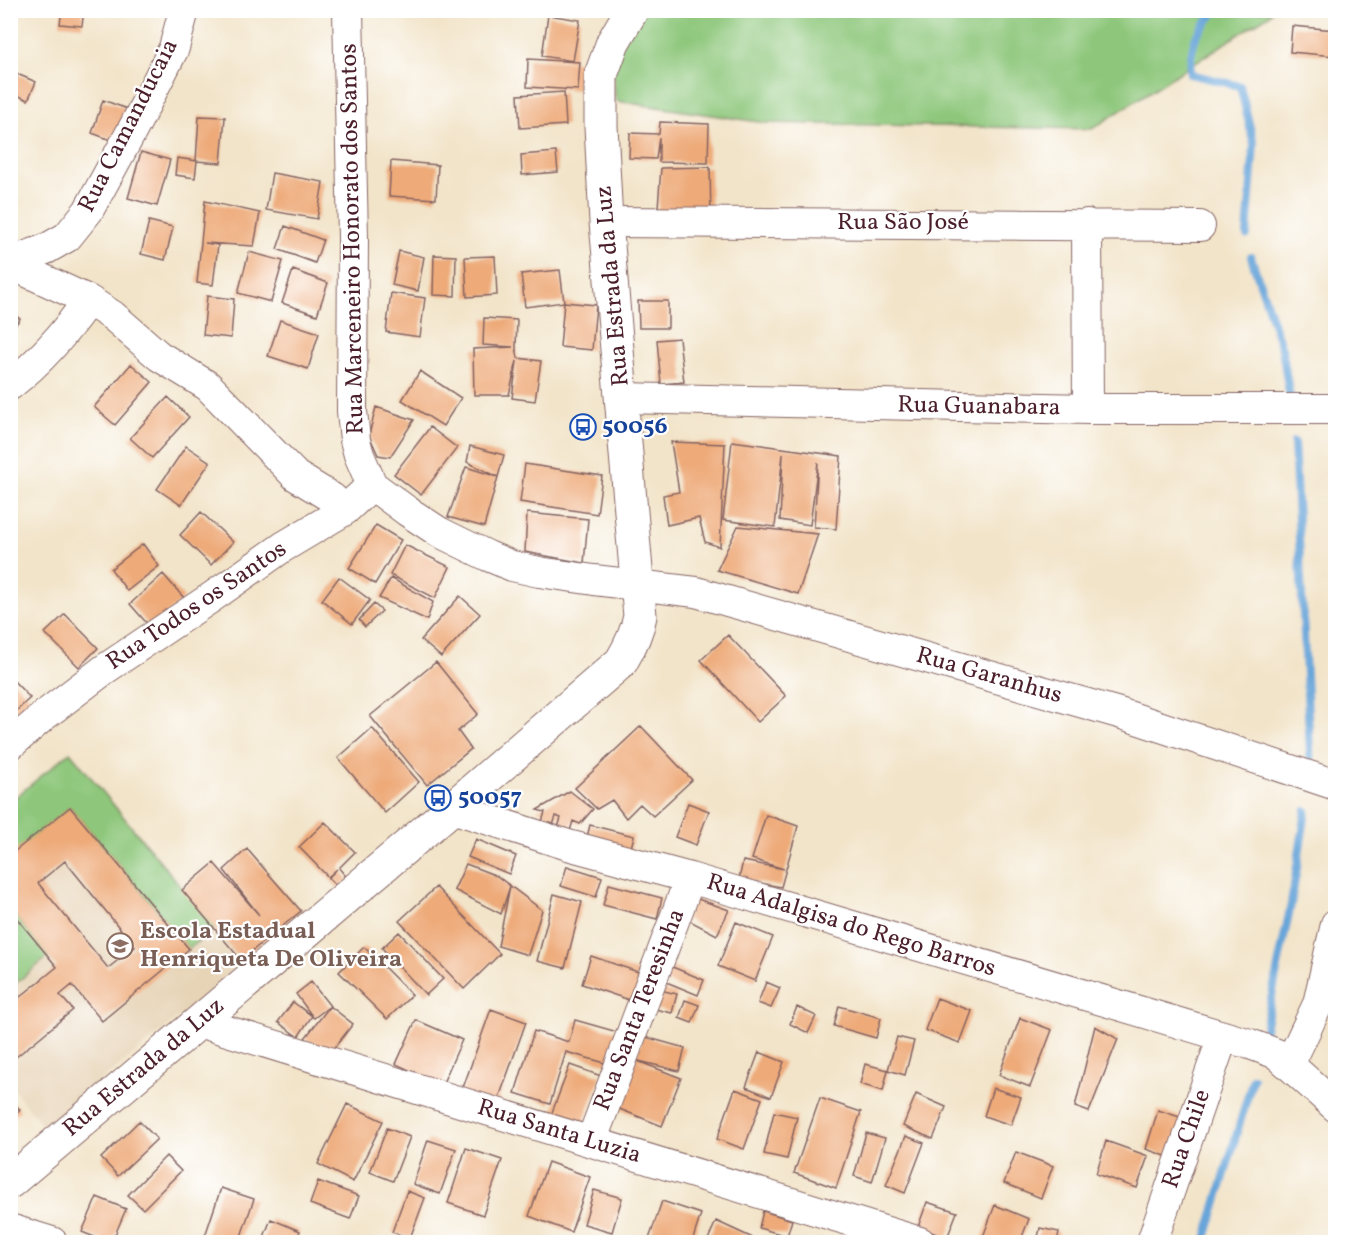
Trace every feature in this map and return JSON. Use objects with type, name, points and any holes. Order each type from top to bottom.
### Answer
[{"type":"main road","name":"Rua Estrada da Luz","points":[[10,1182],[621,662],[637,631],[640,616],[623,398],[606,222],[601,75],[613,42],[632,10]]},
{"type":"street","name":"Rua Camanducaia","points":[[67,237],[88,211],[134,127],[174,48],[184,10]]},
{"type":"street","name":"Rua Marceneiro Honorato dos Santos","points":[[348,10],[353,238],[352,411],[355,440],[368,476]]},
{"type":"street","name":"Rua São José","points":[[606,222],[1200,226]]},
{"type":"street","points":[[1087,224],[1088,409]]},
{"type":"street","points":[[10,263],[46,249],[67,237]]},
{"type":"street","points":[[10,385],[51,347],[75,319],[78,296],[65,273],[67,237]]},
{"type":"street","points":[[10,263],[113,316],[159,356],[208,386],[296,476],[332,498],[345,510]]},
{"type":"street","name":"Rua Guanabara","points":[[623,398],[1088,409],[1335,409]]},
{"type":"street","name":"Rua Todos os Santos","points":[[10,746],[46,714],[105,669],[283,547],[345,510],[368,476]]},
{"type":"street","name":"Rua Garanhus","points":[[368,476],[406,511],[439,532],[512,566],[583,579],[696,592],[1119,713],[1335,785]]},
{"type":"street","name":"Rua Adalgisa do Rego Barros","points":[[452,808],[568,845],[690,878],[1277,1053],[1335,1107]]},
{"type":"street","name":"Rua Santa Teresinha","points":[[591,1142],[690,878]]},
{"type":"street","points":[[1289,1065],[1318,1004],[1335,924]]},
{"type":"street","name":"Rua Santa Luzia","points":[[198,1022],[920,1242]]},
{"type":"street","name":"Rua Chile","points":[[1152,1242],[1236,1040]]},
{"type":"street","points":[[10,1229],[51,1242]]},
{"type":"shaded area","name":"Escola Estadual Henriqueta De Oliveira","points":[[70,752],[244,964],[44,1127],[11,1086],[10,801]]},
{"type":"green space","points":[[642,11],[1272,11],[1092,129],[766,123],[616,101],[611,56]]},
{"type":"green space","points":[[70,752],[215,928],[189,949],[70,807],[11,855],[11,801]]},
{"type":"green space","points":[[10,910],[49,956],[11,987],[10,987]]},
{"type":"building","points":[[62,10],[84,10],[82,26],[60,24]]},
{"type":"building","points":[[548,15],[580,20],[573,61],[542,56]]},
{"type":"building","points":[[1292,26],[1335,30],[1335,56],[1290,52]]},
{"type":"building","points":[[528,59],[580,62],[578,90],[527,87]]},
{"type":"building","points":[[10,71],[36,82],[28,100],[10,92]]},
{"type":"building","points":[[564,92],[566,125],[520,128],[518,95]]},
{"type":"building","points":[[103,100],[130,110],[119,143],[92,133]]},
{"type":"building","points":[[199,116],[225,117],[221,163],[196,161]]},
{"type":"building","points":[[660,122],[709,124],[708,163],[659,162],[659,137],[656,159],[629,158],[630,133],[659,134]]},
{"type":"building","points":[[141,152],[170,160],[157,206],[128,198]]},
{"type":"building","points":[[556,152],[558,172],[522,175],[521,155]]},
{"type":"building","points":[[177,158],[197,161],[195,178],[175,175]]},
{"type":"building","points":[[391,161],[438,165],[436,199],[389,196]]},
{"type":"building","points":[[710,167],[711,217],[657,220],[661,168]]},
{"type":"building","points":[[272,173],[323,182],[317,219],[266,210]]},
{"type":"building","points":[[205,201],[260,213],[254,246],[205,243],[218,245],[213,285],[197,283]]},
{"type":"building","points":[[149,221],[173,227],[165,260],[141,254]]},
{"type":"building","points":[[285,226],[323,240],[315,263],[277,249]]},
{"type":"building","points":[[399,251],[424,257],[418,291],[392,285]]},
{"type":"building","points":[[249,252],[283,261],[271,302],[238,293]]},
{"type":"building","points":[[434,255],[456,256],[455,296],[433,295]]},
{"type":"building","points":[[495,256],[497,295],[467,297],[465,257]]},
{"type":"building","points":[[293,270],[328,283],[317,315],[282,303]]},
{"type":"building","points":[[560,270],[564,302],[525,307],[521,274]]},
{"type":"building","points":[[391,293],[425,298],[420,337],[386,332]]},
{"type":"building","points":[[207,296],[234,299],[231,338],[203,335]]},
{"type":"building","points":[[638,301],[668,301],[668,328],[639,328]]},
{"type":"building","points":[[564,302],[596,305],[592,350],[560,347]]},
{"type":"building","points":[[10,311],[20,319],[10,332]]},
{"type":"building","points":[[484,318],[517,320],[518,358],[541,361],[535,401],[512,398],[517,361],[509,395],[474,395],[473,349],[513,347],[483,345]]},
{"type":"building","points":[[280,320],[319,333],[308,369],[268,356]]},
{"type":"building","points":[[679,338],[684,382],[661,384],[657,340]]},
{"type":"building","points":[[131,364],[152,382],[115,425],[94,407]]},
{"type":"building","points":[[420,371],[461,398],[443,426],[402,400]]},
{"type":"building","points":[[168,397],[189,417],[152,458],[130,438]]},
{"type":"building","points":[[376,407],[414,420],[390,457],[378,455],[369,435]]},
{"type":"building","points":[[430,427],[457,448],[421,495],[394,474]]},
{"type":"building","points":[[732,441],[841,456],[836,529],[814,527],[818,462],[810,525],[780,520],[783,454],[775,527],[723,520]]},
{"type":"building","points":[[671,442],[725,444],[720,547],[705,542],[699,518],[667,525],[663,495],[679,492]]},
{"type":"building","points":[[186,446],[210,462],[181,505],[157,489]]},
{"type":"building","points":[[470,446],[504,455],[498,477],[467,462]]},
{"type":"building","points":[[525,464],[602,476],[597,514],[520,502]]},
{"type":"building","points":[[466,467],[498,477],[484,527],[448,517]]},
{"type":"building","points":[[201,512],[233,542],[211,565],[180,535]]},
{"type":"building","points":[[527,513],[588,519],[584,563],[525,552]]},
{"type":"building","points":[[376,525],[401,540],[375,584],[349,568]]},
{"type":"building","points":[[738,526],[818,534],[798,594],[717,570]]},
{"type":"building","points":[[143,544],[159,566],[127,591],[111,569]]},
{"type":"building","points":[[405,545],[450,567],[435,598],[390,575]]},
{"type":"building","points":[[163,574],[184,598],[151,628],[130,604]]},
{"type":"building","points":[[339,577],[370,600],[352,624],[322,600]]},
{"type":"building","points":[[391,578],[433,602],[427,620],[379,598]]},
{"type":"building","points":[[460,596],[480,614],[441,657],[421,640]]},
{"type":"building","points":[[374,604],[382,611],[365,627],[359,620]]},
{"type":"building","points":[[65,614],[98,648],[79,667],[45,633]]},
{"type":"building","points":[[728,635],[786,696],[758,722],[701,660]]},
{"type":"building","points":[[436,662],[478,714],[458,731],[471,749],[427,785],[370,716]]},
{"type":"building","points":[[10,677],[30,698],[10,717]]},
{"type":"building","points":[[641,726],[692,780],[653,816],[640,804],[626,818],[612,800],[597,809],[575,788]]},
{"type":"building","points":[[372,728],[419,782],[385,813],[338,758]]},
{"type":"building","points":[[570,791],[593,809],[580,824],[573,821],[567,841],[555,837],[561,818],[556,816],[550,835],[539,831],[545,812],[537,810]]},
{"type":"building","points":[[688,803],[709,811],[696,845],[675,837]]},
{"type":"building","points":[[70,807],[189,949],[102,1021],[72,985],[60,995],[73,1010],[10,1062],[10,1005],[57,967],[10,910],[10,855]],"holes":[[[65,861],[135,947],[108,968],[38,883]]]},
{"type":"building","points":[[766,815],[798,826],[781,887],[739,879],[743,861],[784,869],[752,859]]},
{"type":"building","points":[[325,822],[355,852],[339,868],[348,879],[338,888],[328,878],[337,869],[328,877],[299,847]]},
{"type":"building","points":[[590,825],[634,836],[629,856],[585,845]]},
{"type":"building","points":[[476,839],[516,856],[509,874],[468,857]]},
{"type":"building","points":[[247,849],[301,911],[241,960],[182,890],[214,863],[259,915],[224,870]]},
{"type":"building","points":[[466,864],[497,876],[542,910],[528,955],[498,946],[510,886],[501,914],[454,890]]},
{"type":"building","points":[[567,866],[602,877],[596,897],[561,886]]},
{"type":"building","points":[[609,884],[662,898],[657,919],[603,905]]},
{"type":"building","points":[[436,887],[500,954],[464,989],[399,921]]},
{"type":"building","points":[[554,894],[582,902],[565,968],[537,961]]},
{"type":"building","points":[[695,898],[729,910],[717,935],[686,919]]},
{"type":"building","points":[[736,922],[773,937],[755,981],[718,966]]},
{"type":"building","points":[[399,932],[443,979],[426,995],[382,948]]},
{"type":"building","points":[[364,947],[412,995],[387,1019],[339,972]]},
{"type":"building","points":[[591,956],[644,974],[635,1002],[582,984]]},
{"type":"building","points":[[670,966],[704,980],[698,995],[664,981]]},
{"type":"building","points":[[311,982],[330,1006],[314,1018],[296,994]]},
{"type":"building","points":[[766,982],[780,988],[771,1008],[758,1003]]},
{"type":"building","points":[[660,990],[677,994],[672,1013],[655,1009]]},
{"type":"building","points":[[937,998],[972,1011],[960,1043],[925,1030]]},
{"type":"building","points":[[685,1000],[699,1005],[692,1023],[679,1018]]},
{"type":"building","points":[[293,1002],[312,1016],[298,1037],[278,1022]]},
{"type":"building","points":[[330,1006],[353,1024],[328,1056],[305,1038]]},
{"type":"building","points":[[839,1006],[881,1018],[876,1038],[834,1026]]},
{"type":"building","points":[[797,1007],[816,1016],[808,1033],[790,1024]]},
{"type":"building","points":[[491,1009],[526,1022],[494,1112],[459,1099]]},
{"type":"building","points":[[1020,1018],[1052,1030],[1030,1087],[999,1075]]},
{"type":"building","points":[[416,1020],[462,1040],[442,1085],[396,1064]]},
{"type":"building","points":[[575,1020],[621,1033],[612,1065],[566,1052],[550,1104],[515,1093],[534,1031],[569,1042]]},
{"type":"building","points":[[1095,1026],[1118,1039],[1089,1112],[1075,1107]]},
{"type":"building","points":[[642,1036],[685,1048],[679,1071],[635,1060]]},
{"type":"building","points":[[897,1037],[914,1041],[905,1075],[888,1070]]},
{"type":"building","points":[[759,1052],[784,1062],[771,1097],[746,1087]]},
{"type":"building","points":[[635,1060],[681,1078],[662,1126],[617,1108]]},
{"type":"building","points":[[865,1064],[888,1070],[883,1091],[860,1084]]},
{"type":"building","points":[[570,1065],[601,1076],[582,1127],[551,1115]]},
{"type":"building","points":[[993,1088],[1021,1097],[1011,1125],[984,1116]]},
{"type":"building","points":[[735,1089],[762,1099],[744,1149],[717,1139]]},
{"type":"building","points":[[916,1094],[946,1107],[933,1139],[903,1126]]},
{"type":"building","points":[[10,1098],[20,1110],[10,1118]]},
{"type":"building","points":[[820,1098],[861,1112],[836,1188],[794,1173]]},
{"type":"building","points":[[347,1104],[383,1121],[353,1182],[318,1164]]},
{"type":"building","points":[[1158,1110],[1186,1119],[1174,1159],[1146,1149]]},
{"type":"building","points":[[774,1112],[797,1117],[787,1159],[764,1154]]},
{"type":"building","points":[[139,1121],[157,1139],[118,1176],[101,1158]]},
{"type":"building","points":[[387,1128],[410,1137],[393,1181],[370,1172]]},
{"type":"building","points":[[866,1133],[885,1138],[872,1182],[854,1176]]},
{"type":"building","points":[[906,1136],[924,1143],[905,1193],[886,1185]]},
{"type":"building","points":[[428,1140],[456,1149],[440,1194],[413,1184]]},
{"type":"building","points":[[1106,1141],[1148,1156],[1137,1188],[1096,1174]]},
{"type":"building","points":[[466,1148],[502,1160],[483,1215],[448,1203]]},
{"type":"building","points":[[1016,1152],[1053,1166],[1041,1198],[1004,1183]]},
{"type":"building","points":[[166,1156],[181,1171],[143,1209],[128,1195]]},
{"type":"building","points":[[548,1162],[590,1177],[571,1232],[529,1216]]},
{"type":"building","points":[[318,1181],[359,1196],[350,1219],[310,1204]]},
{"type":"building","points":[[221,1188],[254,1199],[239,1242],[203,1242]]},
{"type":"building","points":[[594,1190],[622,1198],[612,1232],[584,1224]]},
{"type":"building","points":[[407,1191],[425,1198],[410,1238],[392,1232]]},
{"type":"building","points":[[97,1197],[126,1209],[112,1242],[82,1232]]},
{"type":"building","points":[[662,1201],[701,1214],[692,1242],[648,1242]]},
{"type":"building","points":[[927,1202],[957,1212],[947,1238],[918,1227]]},
{"type":"building","points":[[995,1205],[1029,1219],[1020,1242],[981,1242]]},
{"type":"building","points":[[763,1211],[792,1220],[787,1236],[759,1228]]},
{"type":"building","points":[[271,1219],[300,1231],[296,1242],[262,1242]]},
{"type":"building","points":[[716,1221],[755,1239],[754,1242],[707,1242]]},
{"type":"building","points":[[1040,1228],[1059,1232],[1057,1242],[1037,1242]]},
{"type":"waterway","points":[[1217,10],[1195,39],[1191,54],[1190,74],[1240,86],[1254,144],[1247,235]]},
{"type":"waterway","points":[[1251,257],[1282,349],[1291,404]]},
{"type":"waterway","points":[[1294,442],[1311,771]]},
{"type":"waterway","points":[[1262,1043],[1291,904],[1306,811]]},
{"type":"waterway","points":[[1205,1242],[1253,1078]]},
{"type":"place","name":"50056","points":[[583,427]]},
{"type":"place","name":"50057","points":[[438,798]]},
{"type":"place","name":"Escola Estadual Henriqueta De Oliveira","points":[[120,946]]}]
